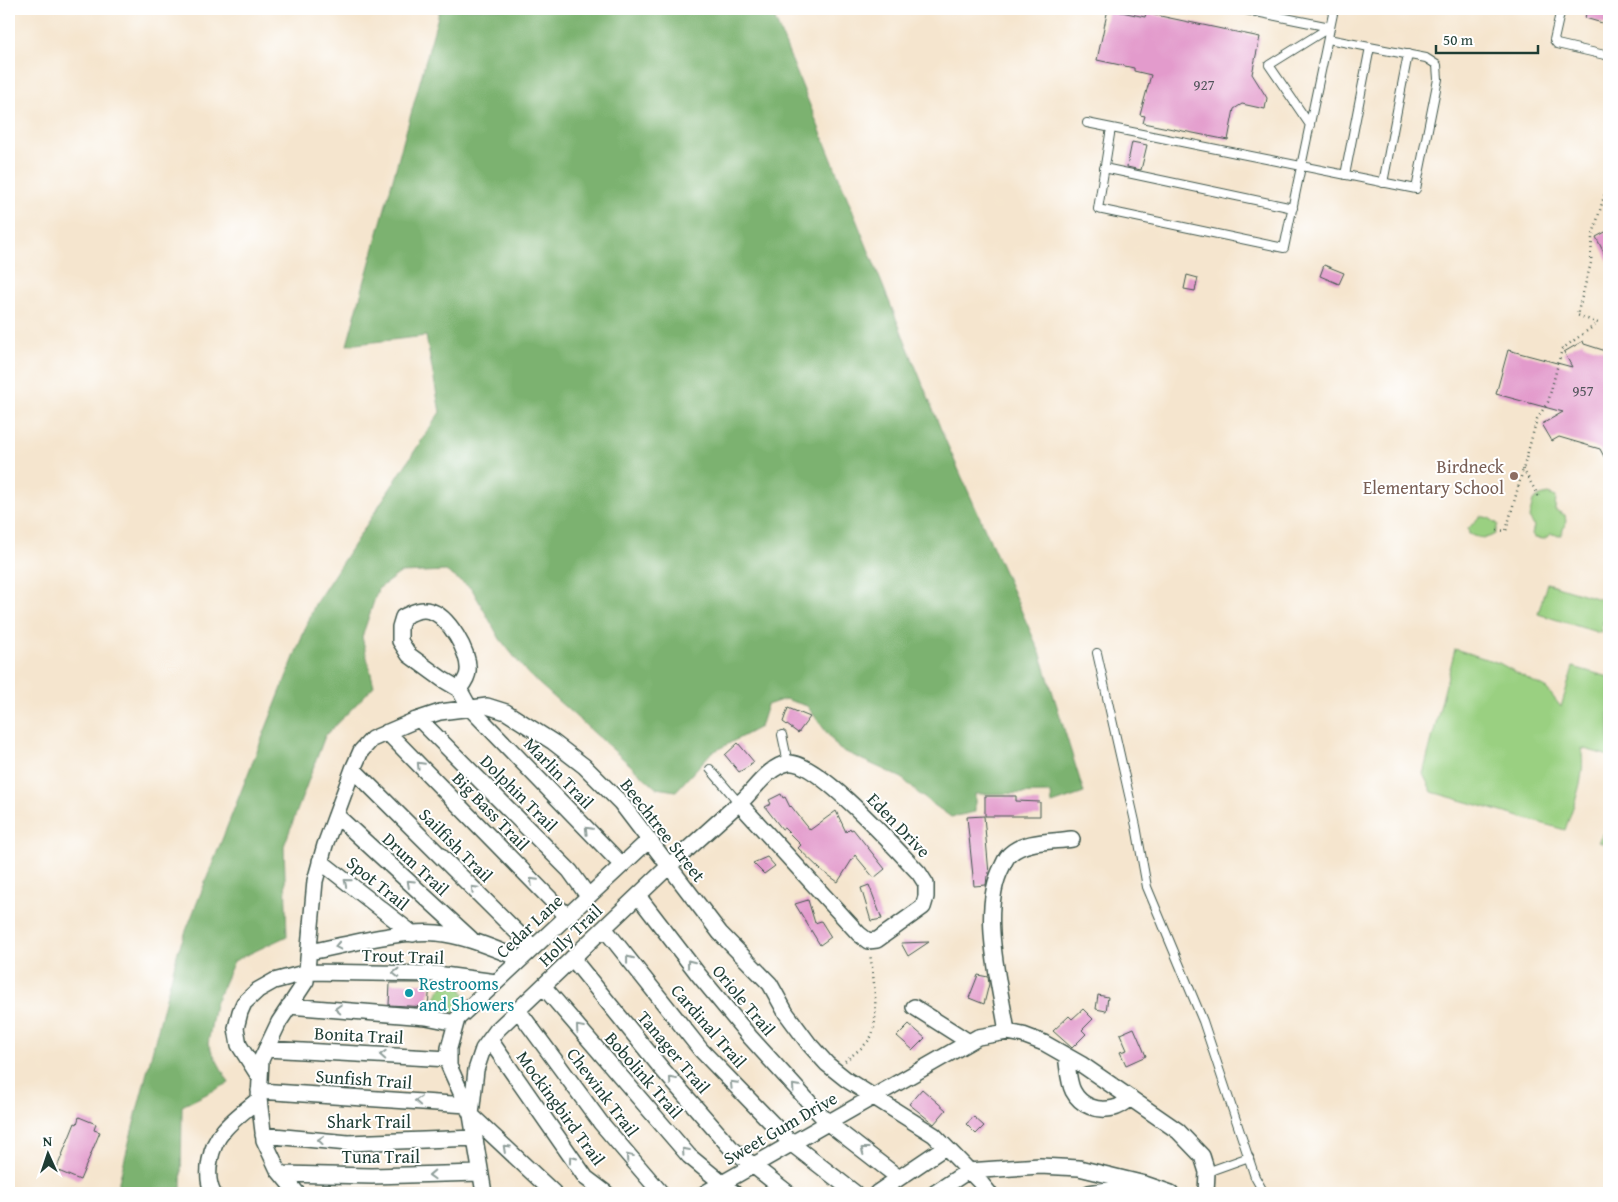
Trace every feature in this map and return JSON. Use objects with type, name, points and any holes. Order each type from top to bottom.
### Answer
[{"type":"street","points":[[428,610],[438,614],[448,623],[467,656],[468,672],[460,689],[442,679],[409,655],[400,641],[400,627],[403,617],[416,611],[428,610]]},
{"type":"street","name":"Marlin Trail","points":[[460,689],[469,707],[622,865]]},
{"type":"street","name":"Beechtree Street","points":[[297,1193],[282,1174],[264,1140],[259,1089],[261,1060],[279,1022],[306,982],[315,881],[320,861],[353,770],[361,751],[372,739],[440,712],[487,706],[506,712],[553,742],[584,766],[621,803],[720,933],[770,984],[786,1012],[827,1064],[934,1135],[989,1193]]},
{"type":"street","name":"Dolphin Trail","points":[[419,719],[570,871],[588,896]]},
{"type":"street","name":"Big Bass Trail","points":[[387,732],[567,916]]},
{"type":"street","points":[[669,866],[740,803],[776,767],[788,763]]},
{"type":"street","name":"Eden Drive","points":[[788,763],[799,764],[813,772],[850,802],[919,873],[926,884],[926,897],[923,907],[877,940],[868,941]]},
{"type":"street","name":"Sailfish Trail","points":[[353,770],[533,948]]},
{"type":"street","points":[[740,803],[859,934],[868,941]]},
{"type":"street","name":"Drum Trail","points":[[336,815],[472,940]]},
{"type":"street","points":[[1072,839],[1024,845],[1009,854],[999,873],[992,898],[992,941],[1007,1032],[1044,1043],[1081,1064],[1178,1131],[1202,1156],[1206,1172],[1206,1193]]},
{"type":"street","name":"Cedar Lane","points":[[484,1187],[469,1110],[450,1066],[449,1048],[457,1019],[649,840]]},
{"type":"street","name":"Spot Trail","points":[[320,861],[413,934]]},
{"type":"street","name":"Holly Trail","points":[[469,1110],[476,1070],[483,1049],[497,1030],[669,866]]},
{"type":"street","name":"Oriole Trail","points":[[638,896],[698,974],[828,1123],[899,1178]]},
{"type":"street","name":"Cardinal Trail","points":[[604,928],[701,1050],[792,1144],[855,1193]]},
{"type":"street","points":[[309,952],[395,935],[436,933],[472,940],[521,960]]},
{"type":"street","name":"Tanager Trail","points":[[572,958],[662,1069],[732,1148],[788,1193]]},
{"type":"street","name":"Trout Trail","points":[[259,1089],[239,1045],[236,1028],[244,1004],[258,990],[274,981],[308,972],[436,974],[496,982]]},
{"type":"street","name":"Bobolink Trail","points":[[543,986],[689,1156],[734,1193]]},
{"type":"street","points":[[289,1006],[426,1017],[456,1023]]},
{"type":"street","points":[[914,1007],[969,1042]]},
{"type":"street","name":"Chewink Trail","points":[[518,1010],[601,1123],[661,1193]]},
{"type":"street","name":"Sweet Gum Drive","points":[[705,1193],[978,1037],[1007,1032]]},
{"type":"street","name":"Mockingbird Trail","points":[[490,1040],[586,1178],[606,1193]]},
{"type":"street","name":"Bonita Trail","points":[[266,1049],[449,1059]]},
{"type":"street","points":[[1066,1056],[1072,1090],[1081,1102],[1092,1108],[1102,1110],[1115,1108],[1131,1098]]},
{"type":"street","points":[[213,1193],[209,1185],[209,1168],[214,1146],[224,1130],[259,1089]]},
{"type":"street","name":"Sunfish Trail","points":[[259,1089],[469,1110]]},
{"type":"street","points":[[469,1110],[554,1193]]},
{"type":"street","name":"Shark Trail","points":[[263,1135],[348,1143],[475,1138]]},
{"type":"street","points":[[876,1193],[945,1147]]},
{"type":"street","points":[[935,1193],[968,1170],[1040,1166],[1078,1168],[1145,1184],[1171,1193]]},
{"type":"street","name":"Tuna Trail","points":[[282,1174],[372,1176],[484,1187]]},
{"type":"street","points":[[1089,1193],[1145,1184]]},
{"type":"lane","points":[[1241,9],[1330,27]]},
{"type":"lane","points":[[1111,128],[1098,209],[1284,248],[1334,9]]},
{"type":"lane","points":[[1561,9],[1554,40],[1557,44],[1609,56]]},
{"type":"lane","points":[[1310,125],[1269,66],[1330,27]]},
{"type":"lane","points":[[1087,123],[1416,189],[1438,80],[1437,65],[1426,58],[1328,39]]},
{"type":"lane","points":[[1345,175],[1370,47]]},
{"type":"lane","points":[[1383,183],[1408,54]]},
{"type":"lane","points":[[1104,168],[1292,208]]},
{"type":"lane","points":[[1097,653],[1136,826],[1147,887],[1203,1021],[1249,1157],[1264,1193]]},
{"type":"lane","points":[[782,735],[788,763]]},
{"type":"lane","points":[[710,769],[740,803]]},
{"type":"lane","points":[[1206,1172],[1249,1157]]},
{"type":"path","points":[[1497,530],[1506,531],[1537,419],[1548,402],[1562,349],[1598,323],[1577,315],[1591,263],[1592,238],[1609,179]]},
{"type":"path","points":[[1523,469],[1539,497]]},
{"type":"path","points":[[834,1070],[862,1047],[870,1039],[874,1031],[874,979],[868,941]]},
{"type":"green space","points":[[440,9],[771,9],[944,437],[1041,655],[1084,793],[1052,804],[1051,793],[975,794],[975,812],[951,817],[920,795],[902,778],[839,749],[807,706],[785,699],[767,705],[760,727],[711,753],[676,791],[656,788],[528,674],[500,639],[472,589],[446,571],[400,573],[378,589],[362,637],[374,686],[325,736],[284,846],[287,936],[234,961],[215,1004],[208,1044],[229,1083],[182,1106],[181,1193],[116,1193],[178,951],[315,604],[440,412],[426,336],[347,345]]},
{"type":"green space","points":[[1548,494],[1556,497],[1555,510],[1565,515],[1566,522],[1561,535],[1551,534],[1544,539],[1535,538],[1532,534],[1534,526],[1529,518],[1533,501],[1540,496]]},
{"type":"green space","points":[[1480,516],[1489,518],[1498,524],[1495,534],[1482,538],[1469,534],[1468,529]]},
{"type":"green space","points":[[1547,583],[1609,602],[1600,633],[1538,614]]},
{"type":"green space","points":[[1455,649],[1499,663],[1547,689],[1561,707],[1573,667],[1609,677],[1609,756],[1581,748],[1581,779],[1576,800],[1565,830],[1432,792],[1423,774]]},
{"type":"green space","points":[[1609,825],[1609,845],[1598,842]]},
{"type":"green space","points":[[448,985],[460,987],[465,995],[466,1004],[455,1013],[446,1010],[435,997],[441,988]]},
{"type":"building","points":[[1108,9],[1145,17],[1146,13],[1260,37],[1252,74],[1267,98],[1265,109],[1242,104],[1234,109],[1228,140],[1143,123],[1145,116],[1140,115],[1151,75],[1134,71],[1134,68],[1097,60]]},
{"type":"building","points":[[1587,9],[1609,9],[1609,25],[1585,18]]},
{"type":"building","points":[[1132,142],[1147,145],[1141,170],[1127,167]]},
{"type":"building","points":[[1609,230],[1609,263],[1596,237]]},
{"type":"building","points":[[1324,265],[1344,273],[1339,284],[1320,276]]},
{"type":"building","points":[[1187,275],[1198,278],[1195,291],[1184,289]]},
{"type":"building","points":[[1583,341],[1584,344],[1609,352],[1609,466],[1600,449],[1559,437],[1552,441],[1542,424],[1563,412],[1496,394],[1508,350],[1572,367],[1564,352]]},
{"type":"building","points":[[788,708],[810,717],[798,733],[783,722]]},
{"type":"building","points":[[738,743],[754,762],[739,772],[725,755]]},
{"type":"building","points":[[781,794],[810,830],[836,811],[846,832],[850,828],[851,830],[853,829],[885,869],[874,878],[855,855],[838,882],[821,870],[798,848],[801,845],[784,828],[782,829],[765,807],[771,804],[769,800]]},
{"type":"building","points":[[985,796],[1016,796],[1016,801],[1040,802],[1040,816],[985,816]]},
{"type":"building","points":[[984,816],[989,874],[986,885],[974,886],[967,817]]},
{"type":"building","points":[[767,857],[775,866],[764,874],[753,863]]},
{"type":"building","points":[[869,885],[882,919],[871,921],[861,888]]},
{"type":"building","points":[[808,900],[815,923],[821,921],[831,937],[820,945],[795,904]]},
{"type":"building","points":[[929,942],[908,956],[901,943]]},
{"type":"building","points":[[978,975],[988,977],[989,984],[984,1004],[969,998]]},
{"type":"building","name":"Restrooms and Showers","points":[[390,983],[430,983],[428,1007],[389,1005]]},
{"type":"building","points":[[1098,995],[1108,997],[1106,1011],[1096,1009]]},
{"type":"building","points":[[1083,1009],[1093,1019],[1082,1030],[1086,1034],[1072,1048],[1053,1031],[1069,1016],[1072,1019]]},
{"type":"building","points":[[909,1024],[925,1038],[913,1050],[897,1036]]},
{"type":"building","points":[[1134,1028],[1146,1056],[1126,1065],[1120,1052],[1127,1050],[1120,1034]]},
{"type":"building","points":[[922,1089],[946,1110],[934,1124],[909,1104]]},
{"type":"building","points":[[79,1117],[96,1124],[94,1130],[100,1132],[80,1180],[56,1170]]},
{"type":"building","points":[[974,1117],[984,1126],[976,1134],[966,1124]]},
{"type":"place","name":"Birdneck Elementary School","points":[[1514,476]]},
{"type":"place","name":"Restrooms and Showers","points":[[409,993]]}]
